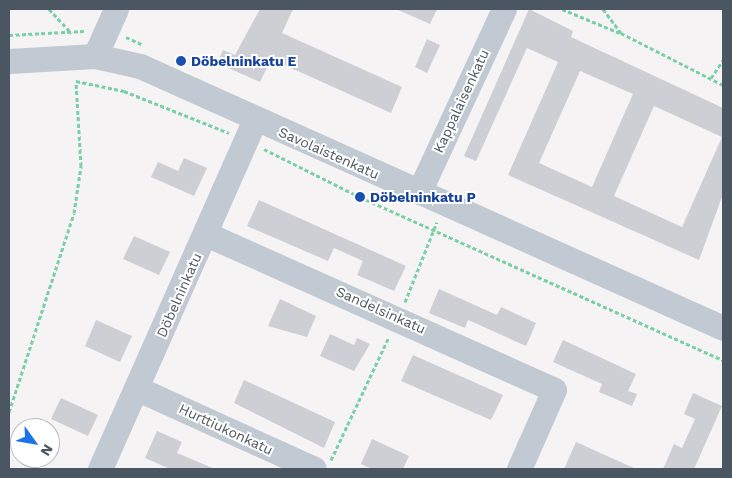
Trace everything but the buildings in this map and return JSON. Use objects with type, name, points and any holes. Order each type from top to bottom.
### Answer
[{"type":"street","points":[[82,65],[116,9]]},
{"type":"street","name":"Kappalaisenkatu","points":[[419,192],[504,9]]},
{"type":"street","name":"Savolaistenkatu","points":[[9,61],[140,66],[251,130],[419,192],[723,328]]},
{"type":"street","name":"Döbelninkatu","points":[[100,469],[138,389],[251,130]]},
{"type":"street","name":"Sandelsinkatu","points":[[206,234],[399,317],[554,390],[518,469]]},
{"type":"street","name":"Hurttiukonkatu","points":[[138,389],[314,469]]},
{"type":"path","points":[[9,412],[74,213],[81,166],[82,65],[71,33],[49,9]]},
{"type":"path","points":[[562,9],[621,33],[723,84]]},
{"type":"path","points":[[603,9],[621,33]]},
{"type":"path","points":[[711,78],[723,60]]},
{"type":"path","points":[[82,65],[124,91],[251,130],[433,229],[723,360]]},
{"type":"path","points":[[326,469],[399,317],[433,229]]},
{"type":"place","name":"Döbelninkatu E","points":[[181,61]]},
{"type":"place","name":"Döbelninkatu P","points":[[360,197]]}]
